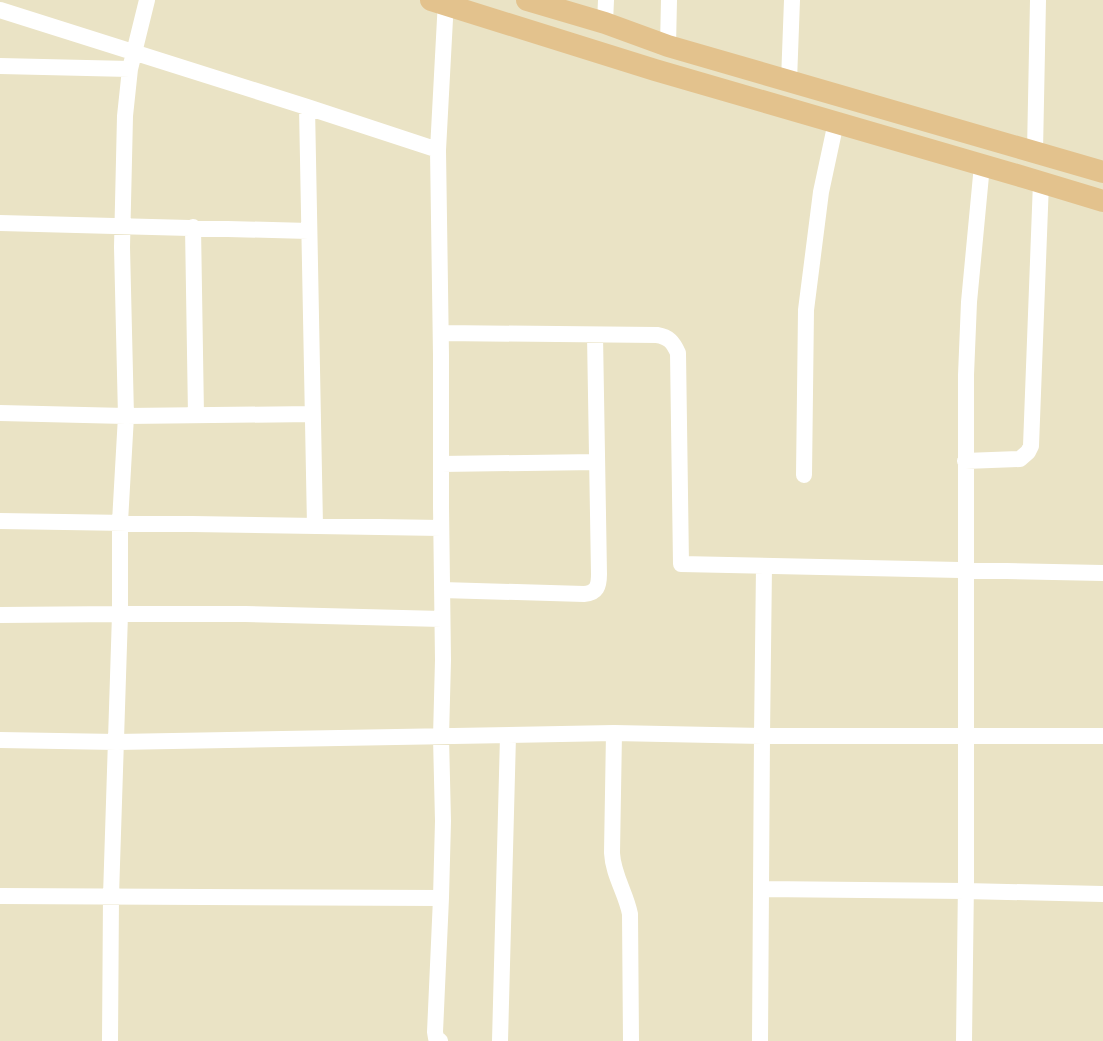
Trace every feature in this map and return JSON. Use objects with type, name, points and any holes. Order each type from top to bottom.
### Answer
[{"type":"main road","points":[[527,0],[605,23],[668,46],[1035,151],[1103,172]]},
{"type":"main road","points":[[441,1],[655,70],[1103,201]]},
{"type":"street","points":[[110,1041],[111,896],[117,742],[120,614],[120,522],[126,416],[122,247],[125,116],[133,52],[147,0]]},
{"type":"street","points":[[605,23],[606,0]]},
{"type":"street","points":[[668,46],[669,0]]},
{"type":"street","points":[[789,81],[792,0]]},
{"type":"street","points":[[1035,151],[1038,0]]},
{"type":"street","points":[[440,1041],[436,1038],[434,1032],[441,898],[443,821],[441,737],[442,590],[438,150],[441,1]]},
{"type":"street","points":[[0,10],[438,150]]},
{"type":"street","points":[[0,66],[130,69]]},
{"type":"street","points":[[307,107],[315,526]]},
{"type":"street","points":[[804,475],[806,310],[821,192],[836,122]]},
{"type":"street","points":[[964,1041],[966,375],[969,302],[982,165]]},
{"type":"street","points":[[965,461],[1020,459],[1028,452],[1031,446],[1040,182]]},
{"type":"street","points":[[0,223],[309,231]]},
{"type":"street","points":[[193,228],[196,416]]},
{"type":"street","points":[[440,333],[658,335],[670,340],[678,353],[681,564],[1103,573]]},
{"type":"street","points":[[442,590],[590,594],[596,590],[599,584],[595,334]]},
{"type":"street","points":[[0,414],[196,416],[313,414]]},
{"type":"street","points":[[441,464],[597,462]]},
{"type":"street","points":[[0,521],[441,528]]},
{"type":"street","points":[[760,1041],[764,566]]},
{"type":"street","points":[[0,615],[244,614],[442,619]]},
{"type":"street","points":[[614,733],[612,853],[614,869],[628,903],[630,914],[631,1041]]},
{"type":"street","points":[[0,740],[117,742],[614,733],[762,736],[1103,736]]},
{"type":"street","points":[[500,1041],[508,736]]},
{"type":"street","points":[[761,889],[1103,894]]},
{"type":"street","points":[[0,896],[441,898]]}]
